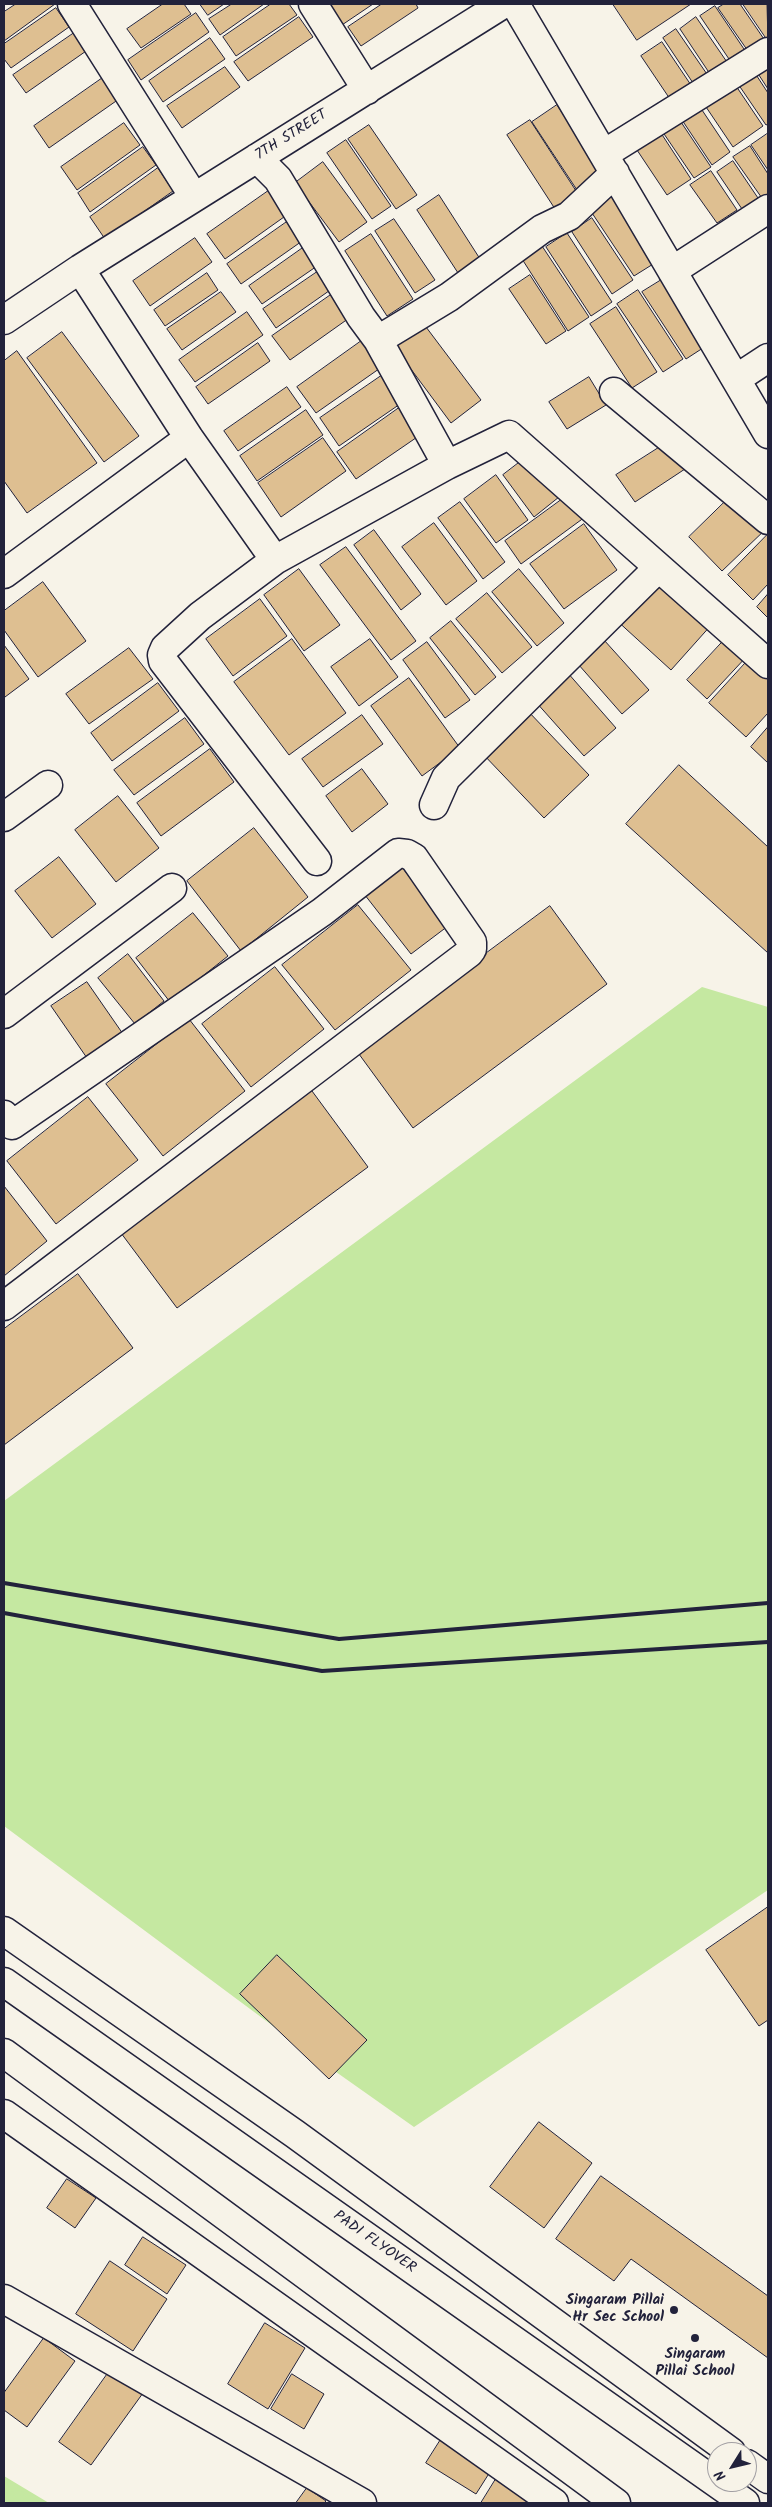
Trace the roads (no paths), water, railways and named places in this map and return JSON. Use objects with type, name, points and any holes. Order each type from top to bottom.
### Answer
[{"type":"street","points":[[72,4],[194,197]]},
{"type":"street","points":[[313,4],[367,90]]},
{"type":"street","name":"7TH STREET","points":[[4,320],[80,269],[504,4]]},
{"type":"street","points":[[515,4],[768,434]]},
{"type":"street","points":[[378,340],[449,297],[542,229],[569,216],[609,164],[768,52]]},
{"type":"street","points":[[257,158],[278,179],[361,317],[378,340],[447,465]]},
{"type":"street","points":[[672,271],[768,209]]},
{"type":"street","points":[[80,269],[189,438],[275,560]]},
{"type":"street","points":[[736,379],[768,358]]},
{"type":"street","points":[[614,392],[768,520]]},
{"type":"street","points":[[316,861],[164,661],[162,655],[165,648],[200,616],[275,560],[447,465],[509,436],[768,664]]},
{"type":"street","points":[[4,574],[189,438]]},
{"type":"street","points":[[434,805],[446,778],[658,568]]},
{"type":"street","points":[[4,817],[48,784]]},
{"type":"street","points":[[4,1115],[12,1126],[322,912],[398,853],[407,854],[414,858],[472,942],[472,949],[469,954],[4,1306]]},
{"type":"street","points":[[4,1014],[172,888]]},
{"type":"street","points":[[4,1931],[295,2134],[717,2442]]},
{"type":"street","name":"PADI FLYOVER","points":[[4,1982],[745,2503]]},
{"type":"street","points":[[4,2053],[616,2503]]},
{"type":"street","points":[[4,2114],[554,2503]]},
{"type":"street","points":[[4,2299],[362,2503]]},
{"type":"street","points":[[757,2471],[768,2479]]},
{"type":"railway","points":[[4,1583],[339,1639],[768,1603]]},
{"type":"railway","points":[[4,1613],[322,1671],[768,1642]]},
{"type":"place","name":"Singaram Pillai Hr Sec School","points":[[674,2310]]},
{"type":"place","name":"Singaram Pillai School","points":[[695,2338]]}]
